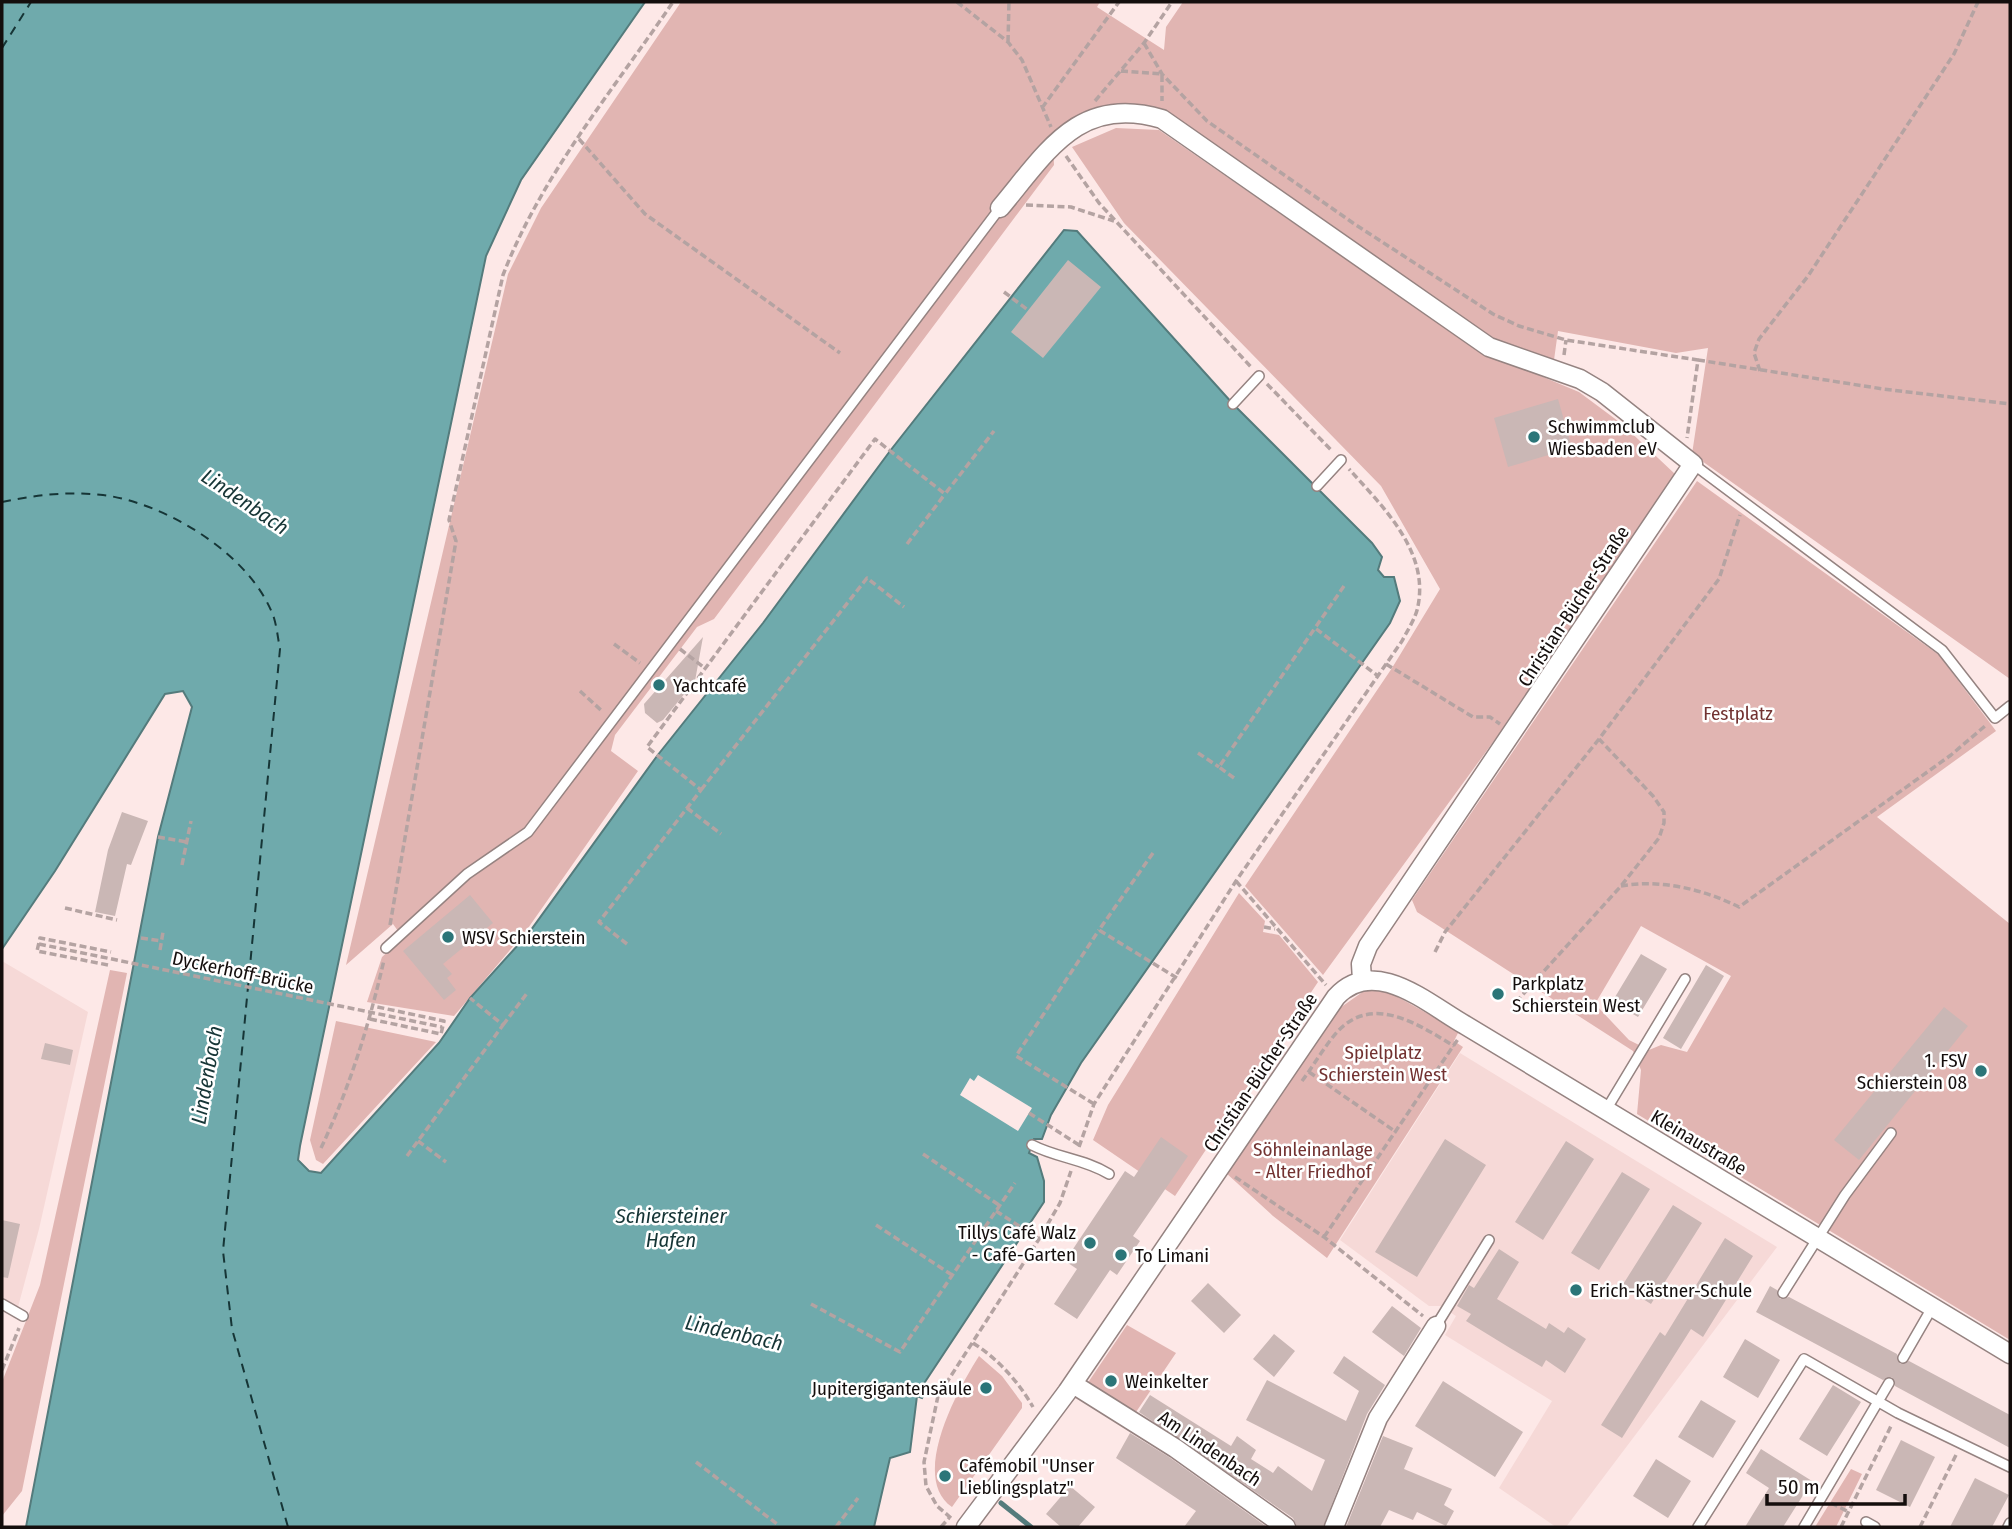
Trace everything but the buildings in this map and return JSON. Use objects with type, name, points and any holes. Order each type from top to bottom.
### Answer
[{"type":"street","points":[[1000,208],[1057,140],[1082,122],[1112,113],[1137,113],[1162,119],[1489,347],[1580,379],[1602,392],[1689,460]]},
{"type":"street","name":"Christian-Bücher-Straße","points":[[966,1527],[1043,1426],[1077,1387],[1336,997],[1343,989],[1362,980],[1361,964],[1368,946],[1689,460]]},
{"type":"street","name":"Kleinaustraße","points":[[1362,980],[1372,978],[1393,984],[1465,1025],[2010,1354]]},
{"type":"street","points":[[1334,1527],[1378,1418],[1436,1326]]},
{"type":"street","name":"Am Lindenbach","points":[[1077,1387],[1175,1448],[1286,1527]]},
{"type":"lane","points":[[386,948],[467,874],[528,832],[1000,208]]},
{"type":"lane","points":[[1233,404],[1259,376]]},
{"type":"lane","points":[[1317,486],[1341,460]]},
{"type":"lane","points":[[1689,460],[1942,650],[1995,718],[2010,706]]},
{"type":"lane","points":[[1606,1110],[1685,979]]},
{"type":"lane","points":[[1783,1293],[1816,1238],[1891,1133]]},
{"type":"lane","points":[[1032,1146],[1093,1164],[1109,1174]]},
{"type":"lane","points":[[1436,1326],[1489,1240]]},
{"type":"lane","points":[[2,1304],[23,1316]]},
{"type":"lane","points":[[1903,1358],[1933,1306]]},
{"type":"lane","points":[[1698,1527],[1804,1359],[1898,1413],[2010,1468]]},
{"type":"lane","points":[[1804,1527],[1889,1383]]},
{"type":"lane","points":[[1866,1522],[1875,1527]]},
{"type":"path","points":[[321,1148],[342,1104],[370,1019],[386,948],[456,541],[449,520],[498,296],[518,238],[579,139],[673,2]]},
{"type":"path","points":[[957,2],[1008,42],[1021,60],[1057,140],[1084,183],[1116,222],[1071,207],[1048,204],[1000,208]]},
{"type":"path","points":[[1008,42],[1009,2]]},
{"type":"path","points":[[1042,109],[1119,2]]},
{"type":"path","points":[[1085,110],[1144,43],[1172,2]]},
{"type":"path","points":[[1760,371],[1754,353],[1759,339],[1808,276],[1947,65],[1978,2]]},
{"type":"path","points":[[1144,43],[1162,74],[1207,121],[1353,223],[1493,314],[1518,326],[1566,340],[1760,371],[2010,404]]},
{"type":"path","points":[[1121,71],[1162,74]]},
{"type":"path","points":[[1162,74],[1162,119]]},
{"type":"path","points":[[579,139],[645,214],[840,353]]},
{"type":"path","points":[[1004,292],[1028,310]]},
{"type":"path","points":[[1689,460],[1698,360]]},
{"type":"path","points":[[907,544],[994,431]]},
{"type":"path","points":[[701,790],[647,747],[875,439],[945,494]]},
{"type":"path","points":[[1435,952],[1445,932],[1599,739],[1719,579],[1743,503]]},
{"type":"path","points":[[941,1527],[949,1518],[937,1506],[926,1486],[924,1461],[938,1396],[1060,1203],[1094,1104],[1177,978],[1236,881],[1386,664],[1418,609],[1421,581],[1409,546]]},
{"type":"path","points":[[627,944],[599,922],[867,578],[904,607]]},
{"type":"path","points":[[1219,767],[1344,586]]},
{"type":"path","points":[[1315,628],[1378,676]]},
{"type":"path","points":[[671,641],[706,669]]},
{"type":"path","points":[[614,644],[649,670]]},
{"type":"path","points":[[1386,664],[1473,717],[1490,717],[1504,727]]},
{"type":"path","points":[[580,691],[590,698],[590,702]]},
{"type":"path","points":[[1621,886],[1648,881],[1717,896],[1739,907],[1951,755],[1995,718]]},
{"type":"path","points":[[1516,1002],[1621,886],[1658,838],[1664,823],[1664,812],[1599,739]]},
{"type":"path","points":[[1198,753],[1234,778]]},
{"type":"path","points":[[687,808],[721,834]]},
{"type":"path","points":[[182,865],[191,821]]},
{"type":"path","points":[[158,836],[187,842]]},
{"type":"path","points":[[1094,1104],[1016,1056],[1153,853]]},
{"type":"path","points":[[1236,881],[1325,984]]},
{"type":"path","points":[[65,908],[117,920]]},
{"type":"path","points":[[1264,927],[1277,929]]},
{"type":"path","points":[[1099,930],[1177,978]]},
{"type":"path","points":[[160,950],[163,932]]},
{"type":"path","points":[[108,965],[37,951],[38,944],[40,938],[111,952]]},
{"type":"path","points":[[141,938],[161,942]]},
{"type":"path","name":"Dyckerhoff-Brücke","points":[[38,944],[442,1027]]},
{"type":"path","points":[[407,1156],[528,992]]},
{"type":"path","points":[[470,999],[503,1025]]},
{"type":"path","points":[[370,1019],[441,1034],[443,1021],[373,1006]]},
{"type":"path","points":[[1355,1019],[1377,1014],[1400,1016],[1454,1046]]},
{"type":"path","points":[[1324,1237],[1454,1046],[1465,1025]]},
{"type":"path","points":[[1309,1072],[1396,1132]]},
{"type":"path","points":[[1029,1113],[1079,1145]]},
{"type":"path","points":[[418,1141],[446,1162]]},
{"type":"path","points":[[923,1154],[999,1205]]},
{"type":"path","points":[[1221,1167],[1324,1237],[1436,1326]]},
{"type":"path","points":[[811,1304],[900,1352],[1014,1183]]},
{"type":"path","points":[[996,1211],[1039,1239]]},
{"type":"path","points":[[876,1225],[952,1275]]},
{"type":"path","points":[[2,1370],[23,1316]]},
{"type":"path","points":[[973,1343],[1008,1372],[1028,1397],[1043,1426]]},
{"type":"path","points":[[1841,1527],[1898,1413]]},
{"type":"path","points":[[1920,1527],[1961,1444]]},
{"type":"path","points":[[696,1462],[777,1524],[775,1527]]},
{"type":"path","points":[[836,1527],[858,1498]]},
{"type":"path","points":[[1821,1499],[1849,1512]]},
{"type":"shaded area","points":[[2,961],[88,1012],[39,1229],[18,1307],[2,1297]]},
{"type":"shaded area","name":"Erich-Kästner-Schule","points":[[1460,1053],[1777,1247],[1566,1527],[1556,1527],[1499,1488],[1552,1401],[1445,1335],[1456,1316],[1440,1306],[1429,1306],[1340,1240]]},
{"type":"green space","points":[[681,2],[1100,2],[1097,7],[1164,50],[1166,27],[1183,2],[2010,2],[2010,679],[1692,454],[1708,348],[1676,353],[1558,331],[1554,360],[1486,336],[1137,107],[1053,140],[1054,165],[714,619],[697,627],[615,735],[611,751],[638,771],[526,931],[454,1016],[367,1002],[382,957],[403,938],[393,924],[346,965],[508,274],[541,208]]},
{"type":"green space","points":[[1116,128],[1159,130],[1476,349],[1579,392],[1622,424],[1676,475],[1504,727],[1323,975],[1245,886],[1392,668],[1440,589],[1381,486],[1124,223],[1072,147]]},
{"type":"green space","name":"Festplatz","points":[[1697,481],[1939,655],[1996,731],[1877,817],[2010,924],[2010,1340],[1637,1114],[1641,1070],[1633,1051],[1417,912],[1412,900]],"holes":[[[1641,926],[1731,976],[1687,1052],[1661,1045],[1649,1050],[1629,1040],[1595,1004]]]},
{"type":"green space","points":[[1239,893],[1265,921],[1263,932],[1279,935],[1318,982],[1175,1196],[1093,1140],[1108,1105]]},
{"type":"green space","points":[[110,970],[127,973],[22,1491],[2,1516],[2,1382],[40,1285]]},
{"type":"green space","name":"Söhnleinanlage - Alter Friedhof","points":[[1364,991],[1387,991],[1459,1031],[1454,1041],[1463,1047],[1327,1258],[1273,1216],[1225,1172],[1337,1010]]},
{"type":"green space","points":[[336,1021],[436,1042],[323,1164],[316,1160],[310,1140]]},
{"type":"green space","points":[[1127,1325],[1176,1353],[1134,1415],[1085,1387]]},
{"type":"green space","points":[[979,1356],[1002,1376],[1022,1403],[1022,1408],[952,1507],[940,1493],[935,1475],[936,1455],[950,1410]]},
{"type":"green space","points":[[1851,1469],[1862,1474],[1836,1527],[1815,1527]]},
{"type":"water","name":"Schiersteiner Hafen","points":[[2,2],[645,2],[521,180],[486,256],[300,1146],[298,1160],[309,1171],[321,1173],[439,1043],[470,998],[528,934],[657,756],[763,623],[890,451],[1064,230],[1077,231],[1233,404],[1372,543],[1382,557],[1378,570],[1384,577],[1394,577],[1400,601],[1390,623],[1081,1063],[1051,1115],[1042,1139],[1034,1139],[1029,1153],[1037,1157],[1044,1181],[1044,1202],[923,1385],[924,1395],[922,1398],[917,1396],[910,1452],[890,1458],[874,1527],[26,1527],[158,837],[192,707],[183,691],[165,694],[55,871],[2,949]]},
{"type":"pier","points":[[978,1075],[1032,1108],[1018,1131],[960,1095],[970,1078],[974,1081]]},
{"type":"waterway","name":"Lindenbach","points":[[1001,1503],[1031,1527]]},
{"type":"ferry route","points":[[2,48],[31,2]]},
{"type":"ferry route","points":[[2,502],[77,493],[128,500],[153,509],[204,536],[227,554],[247,573],[263,595],[274,618],[280,649],[223,1251],[232,1329],[288,1527]]},
{"type":"place","name":"Schwimmclub Wiesbaden eV","points":[[1534,437]]},
{"type":"place","name":"Yachtcafé","points":[[659,685]]},
{"type":"place","name":"WSV Schierstein","points":[[448,937]]},
{"type":"place","name":"Parkplatz Schierstein West","points":[[1498,994]]},
{"type":"place","name":"1. FSV Schierstein 08","points":[[1981,1071]]},
{"type":"place","name":"Tillys Café Walz - Café-Garten","points":[[1090,1243]]},
{"type":"place","name":"To Limani","points":[[1121,1255]]},
{"type":"place","name":"Erich-Kästner-Schule","points":[[1576,1290]]},
{"type":"place","name":"Weinkelter","points":[[1111,1381]]},
{"type":"place","name":"Jupitergigantensäule","points":[[986,1388]]},
{"type":"place","name":"Cafémobil \"Unser Lieblingsplatz\"","points":[[945,1476]]},
{"type":"park label","name":"Spielplatz Schierstein West","points":[[1383,1063]]}]
